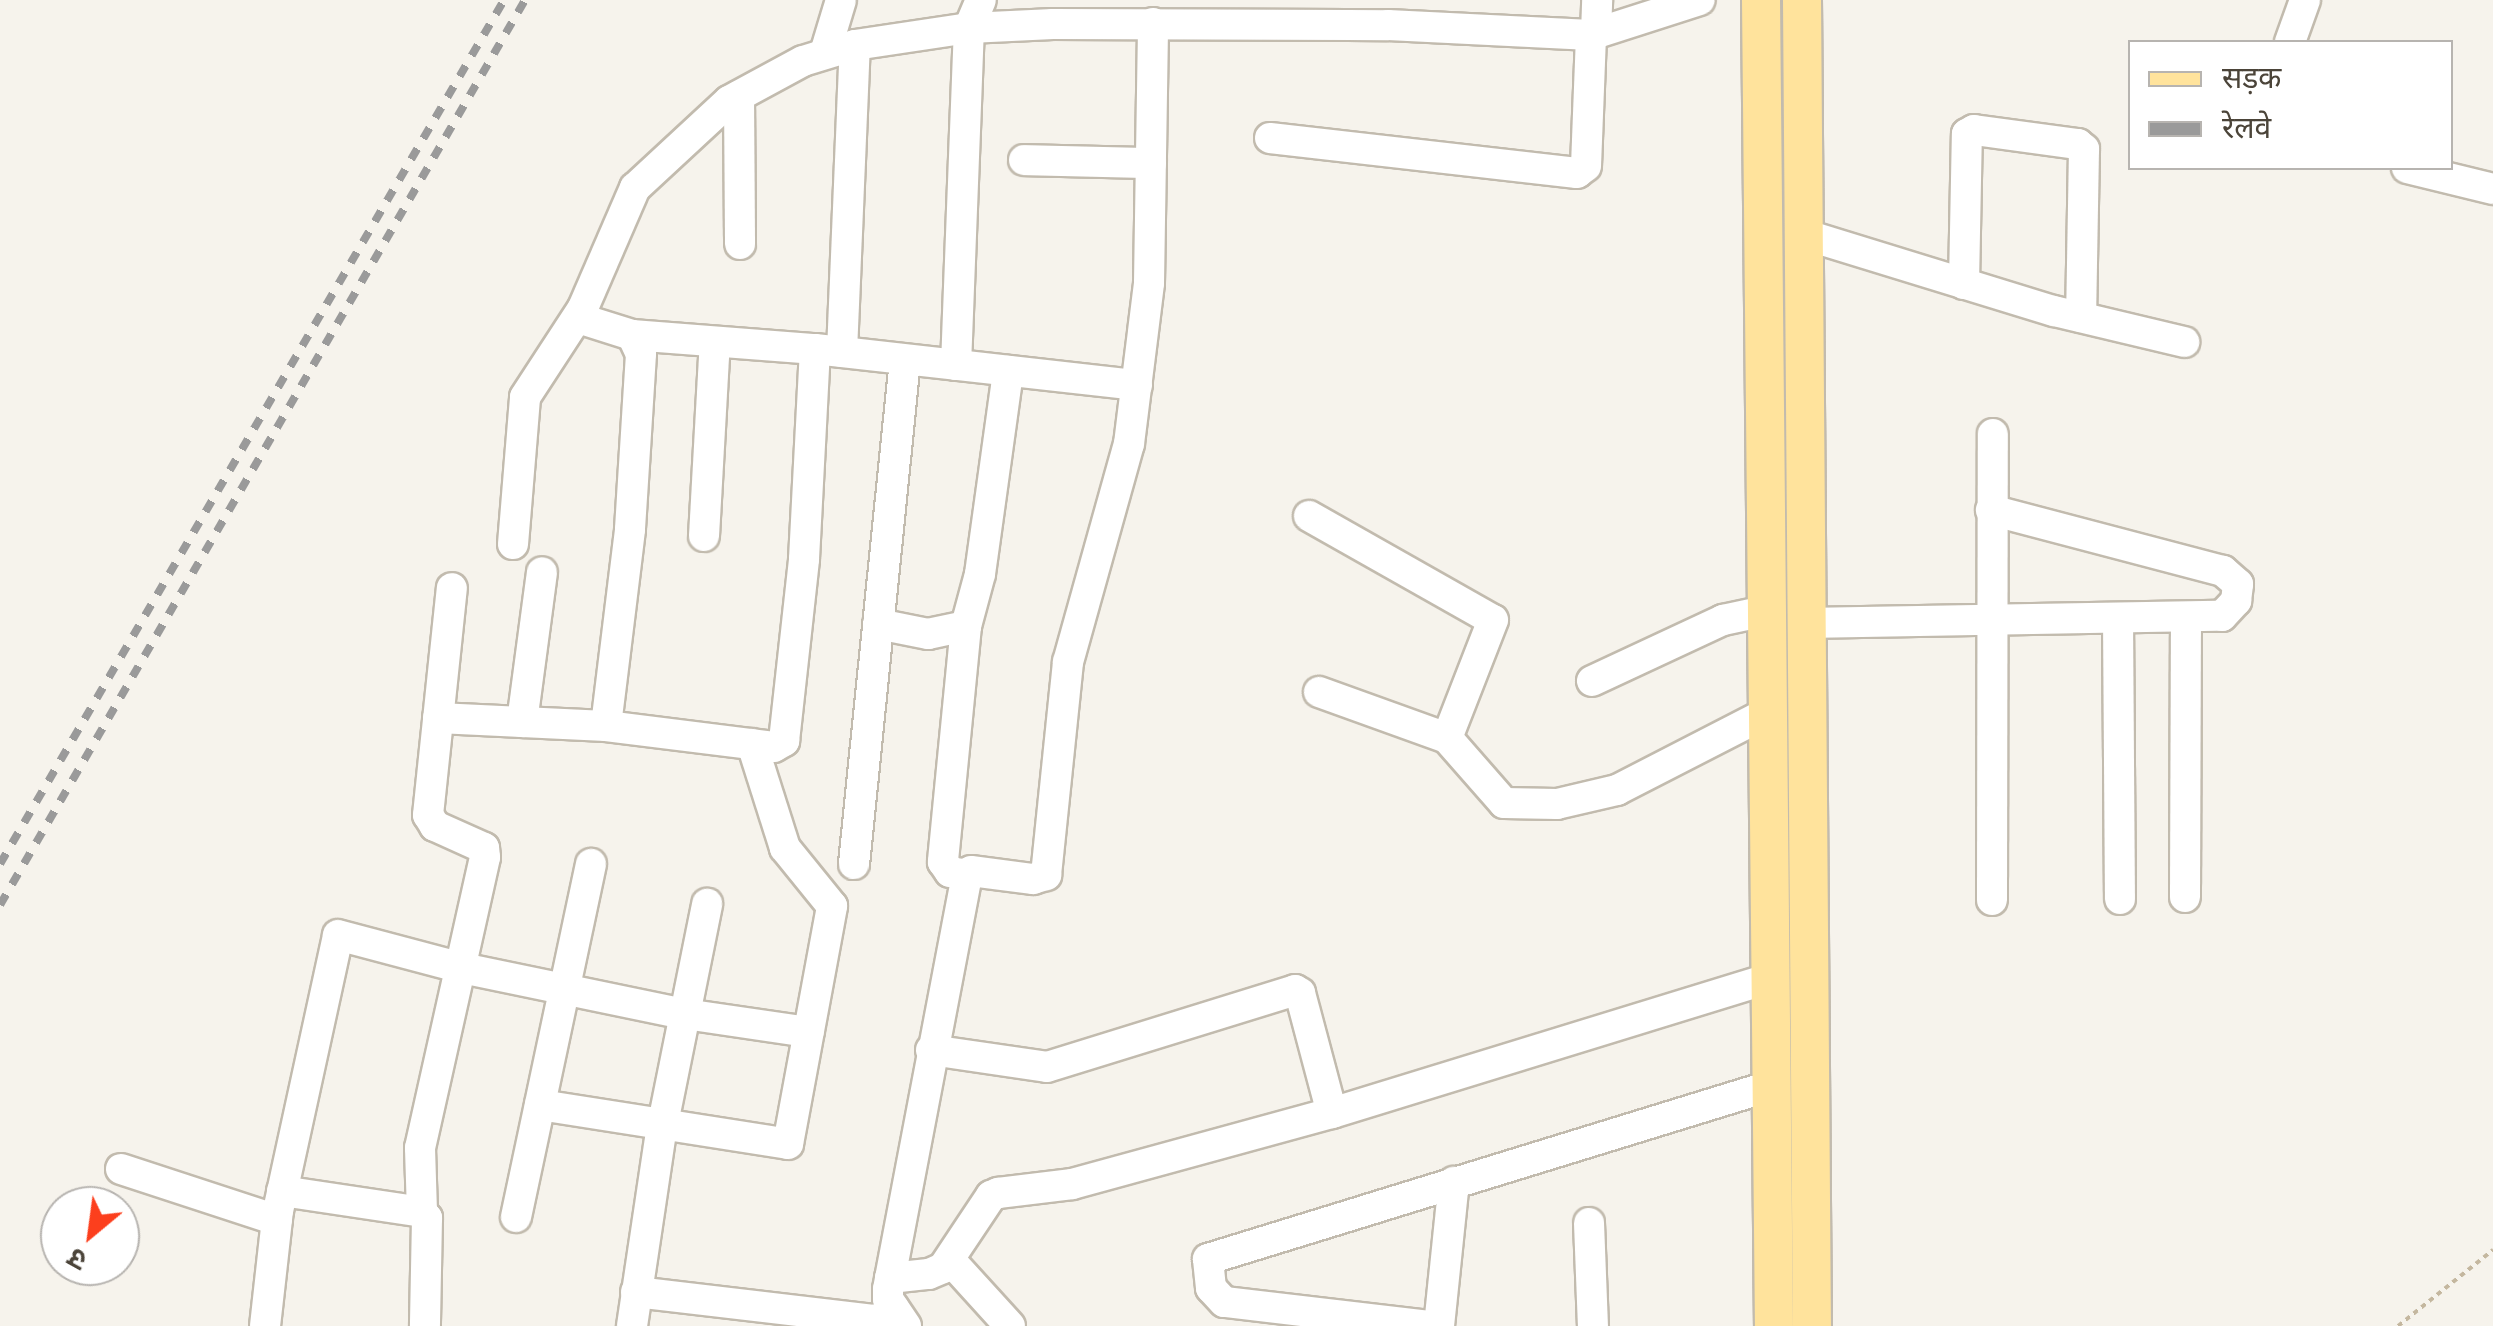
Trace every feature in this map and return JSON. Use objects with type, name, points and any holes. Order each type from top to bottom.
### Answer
[{"type":"main road","points":[[1761,0],[1774,1326]]},
{"type":"main road","points":[[1802,0],[1812,1326]]},
{"type":"street","points":[[438,718],[606,726],[774,747],[788,731],[829,351],[841,0]]},
{"type":"street","points":[[1270,138],[1582,172],[1586,166],[1597,0]]},
{"type":"street","points":[[514,544],[525,397],[578,318],[635,188],[738,96],[840,49],[975,14],[1058,12],[1153,23],[1202,11],[1389,13],[1593,34],[1700,0]]},
{"type":"street","points":[[2291,40],[2305,0]]},
{"type":"street","points":[[956,365],[975,14]]},
{"type":"street","points":[[1008,371],[980,574],[966,626],[943,862],[950,872],[968,875],[976,871],[1033,879],[1046,875],[1068,662],[1125,461],[1137,386],[1149,283],[1153,23]]},
{"type":"street","points":[[738,96],[740,244]]},
{"type":"street","points":[[1964,284],[1967,134],[1974,130],[2078,144],[2084,149],[2081,317]]},
{"type":"street","points":[[1024,160],[1151,163]]},
{"type":"street","points":[[2415,170],[2493,189]]},
{"type":"street","points":[[1804,234],[1964,284],[2184,342]]},
{"type":"street","points":[[578,318],[632,336],[829,351],[1137,386]]},
{"type":"street","points":[[606,726],[632,514],[641,354],[632,336]]},
{"type":"street","points":[[704,536],[715,342]]},
{"type":"street","points":[[854,864],[905,360]]},
{"type":"street","points":[[1992,434],[1992,900]]},
{"type":"street","points":[[1806,623],[2186,617],[2231,612],[2238,584],[2232,576],[1991,510]]},
{"type":"street","points":[[1309,516],[1492,620],[1448,738]]},
{"type":"street","points":[[522,722],[542,572]]},
{"type":"street","points":[[425,1326],[427,1218],[422,1212],[420,1148],[485,857],[484,848],[477,843],[429,822],[452,588]]},
{"type":"street","points":[[1592,681],[1723,620],[1765,612]]},
{"type":"street","points":[[2185,897],[2186,617]]},
{"type":"street","points":[[2118,618],[2120,899]]},
{"type":"street","points":[[878,624],[928,634],[966,626]]},
{"type":"street","points":[[1319,692],[1448,738],[1494,796],[1515,807],[1617,790],[1765,714]]},
{"type":"street","points":[[540,1104],[788,1144],[832,906],[785,848],[752,744]]},
{"type":"street","points":[[516,1218],[591,864]]},
{"type":"street","points":[[900,1317],[888,1299],[890,1278],[931,1050],[968,875]]},
{"type":"street","points":[[632,1326],[663,1122],[706,904]]},
{"type":"street","points":[[265,1326],[280,1205],[338,934],[462,968],[565,986],[685,1014],[809,1032]]},
{"type":"street","points":[[890,1278],[930,1274],[950,1260],[991,1196],[1072,1184],[1332,1113],[1768,978]]},
{"type":"street","points":[[931,1050],[1047,1068],[1295,990],[1300,993],[1332,1113]]},
{"type":"street","points":[[1429,1326],[1224,1302],[1211,1288],[1208,1260],[1770,1086]]},
{"type":"street","points":[[121,1169],[280,1205],[422,1212]]},
{"type":"street","points":[[1439,1326],[1454,1182]]},
{"type":"street","points":[[1589,1223],[1593,1326]]},
{"type":"street","points":[[950,1260],[1010,1326]]},
{"type":"street","points":[[636,1292],[873,1320],[900,1317]]},
{"type":"path","points":[[2398,1326],[2493,1250]]},
{"type":"railway","points":[[0,864],[504,0]]},
{"type":"railway","points":[[0,905],[525,0]]}]
